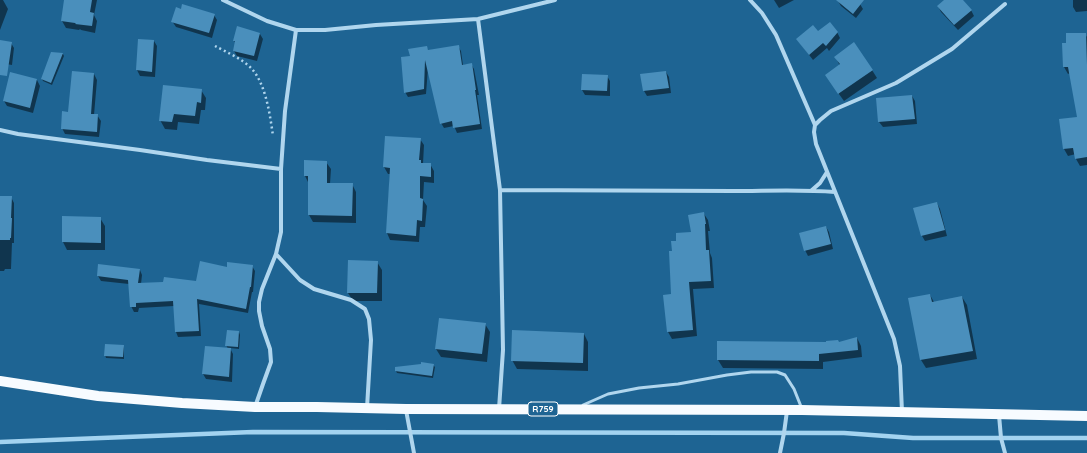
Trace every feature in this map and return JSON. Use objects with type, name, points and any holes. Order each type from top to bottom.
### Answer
[{"type":"main road","name":"R759","points":[[0,381],[98,396],[255,407],[575,410],[802,410],[1087,416]]},
{"type":"street","points":[[223,0],[267,21],[296,30],[324,30],[376,25],[478,19],[555,0]]},
{"type":"street","points":[[750,0],[762,13],[776,35],[815,125],[814,132],[816,144],[894,339],[900,366],[902,412]]},
{"type":"street","points":[[815,125],[831,111],[896,83],[952,49],[1005,4]]},
{"type":"street","points":[[478,19],[500,190],[503,350],[499,409]]},
{"type":"street","points":[[255,407],[271,362],[270,349],[262,326],[259,311],[259,302],[262,289],[276,254],[281,232],[281,169],[285,111],[296,30]]},
{"type":"street","points":[[0,130],[18,134],[281,169]]},
{"type":"street","points":[[812,190],[820,183],[827,172]]},
{"type":"street","points":[[500,190],[812,190],[835,192]]},
{"type":"street","points":[[276,254],[300,280],[314,289],[351,300],[365,308],[370,319],[371,340],[367,408]]},
{"type":"street","points":[[406,409],[414,453]]},
{"type":"street","points":[[780,453],[787,410]]},
{"type":"street","points":[[999,414],[1001,438],[1005,453]]},
{"type":"lane","points":[[575,410],[608,394],[751,372],[777,372],[785,375],[794,389],[802,410]]},
{"type":"path","points":[[215,46],[251,68],[259,78],[271,119],[274,141]]},
{"type":"building","points":[[64,0],[92,0],[90,12],[94,13],[92,26],[61,21]]},
{"type":"building","points":[[836,0],[864,0],[853,14]]},
{"type":"building","points":[[944,0],[963,0],[972,10],[954,25],[937,6]]},
{"type":"building","points":[[182,4],[215,14],[209,33],[171,22],[176,7],[181,9]]},
{"type":"building","points":[[830,22],[838,32],[826,46],[823,43],[809,55],[796,39],[813,25],[818,31]]},
{"type":"building","points":[[237,26],[260,33],[254,56],[233,51],[235,41],[233,41]]},
{"type":"building","points":[[1066,33],[1086,33],[1087,157],[1075,159],[1073,148],[1063,149],[1059,119],[1077,117],[1068,67],[1063,67],[1062,43],[1066,43]]},
{"type":"building","points":[[138,39],[154,40],[152,72],[136,70]]},
{"type":"building","points":[[0,40],[12,42],[7,76],[0,75]]},
{"type":"building","points":[[854,42],[873,70],[838,94],[825,75],[840,64],[834,57]]},
{"type":"building","points":[[459,45],[462,65],[472,63],[480,124],[453,128],[452,121],[440,124],[425,60],[424,89],[404,93],[401,57],[410,56],[408,49],[427,46],[428,50]]},
{"type":"building","points":[[51,52],[63,53],[51,83],[41,79]]},
{"type":"building","points":[[72,71],[94,73],[91,114],[98,114],[97,132],[61,129],[62,111],[68,112]]},
{"type":"building","points":[[666,71],[669,88],[643,91],[640,74]]},
{"type":"building","points":[[10,72],[37,79],[30,108],[3,101]]},
{"type":"building","points":[[582,74],[608,75],[607,91],[581,90]]},
{"type":"building","points":[[163,85],[202,89],[201,103],[197,102],[195,116],[174,114],[172,122],[159,121]]},
{"type":"building","points":[[912,95],[915,119],[878,122],[876,98]]},
{"type":"building","points":[[385,136],[421,138],[419,160],[421,160],[421,163],[431,163],[431,177],[420,176],[420,198],[423,199],[422,221],[417,220],[416,236],[386,233],[390,168],[383,167]]},
{"type":"building","points":[[304,160],[327,161],[327,183],[353,183],[352,216],[308,215],[308,176],[304,176]]},
{"type":"building","points":[[0,196],[12,196],[10,240],[0,240]]},
{"type":"building","points":[[937,202],[945,230],[921,236],[913,208]]},
{"type":"building","points":[[704,212],[706,224],[706,250],[709,250],[711,281],[689,282],[693,330],[667,332],[663,295],[671,294],[669,251],[672,251],[671,241],[676,241],[676,233],[691,232],[688,215]]},
{"type":"building","points":[[62,216],[101,217],[101,243],[62,242]]},
{"type":"building","points":[[826,226],[831,244],[804,251],[799,233]]},
{"type":"building","points":[[348,260],[378,261],[377,293],[347,293]]},
{"type":"building","points":[[200,261],[227,267],[227,262],[253,265],[251,287],[246,309],[197,299],[199,331],[175,332],[173,301],[136,303],[136,307],[130,307],[128,280],[97,276],[98,264],[140,269],[138,283],[163,282],[164,277],[196,281]]},
{"type":"building","points":[[930,294],[932,302],[962,296],[973,351],[920,360],[908,298]]},
{"type":"building","points":[[439,318],[486,323],[482,354],[435,349]]},
{"type":"building","points":[[227,330],[239,331],[238,347],[225,346]]},
{"type":"building","points":[[512,330],[584,333],[583,363],[511,361]]},
{"type":"building","points":[[857,337],[858,350],[819,354],[819,361],[717,360],[717,341],[826,342],[838,340],[839,342]]},
{"type":"building","points":[[105,344],[124,345],[123,357],[104,356]]},
{"type":"building","points":[[205,346],[231,348],[229,377],[202,374]]},
{"type":"building","points":[[421,362],[434,364],[432,376],[395,371],[395,367],[421,364]]},
{"type":"waterway","points":[[0,442],[253,432],[844,433],[913,438],[1087,438]]}]
